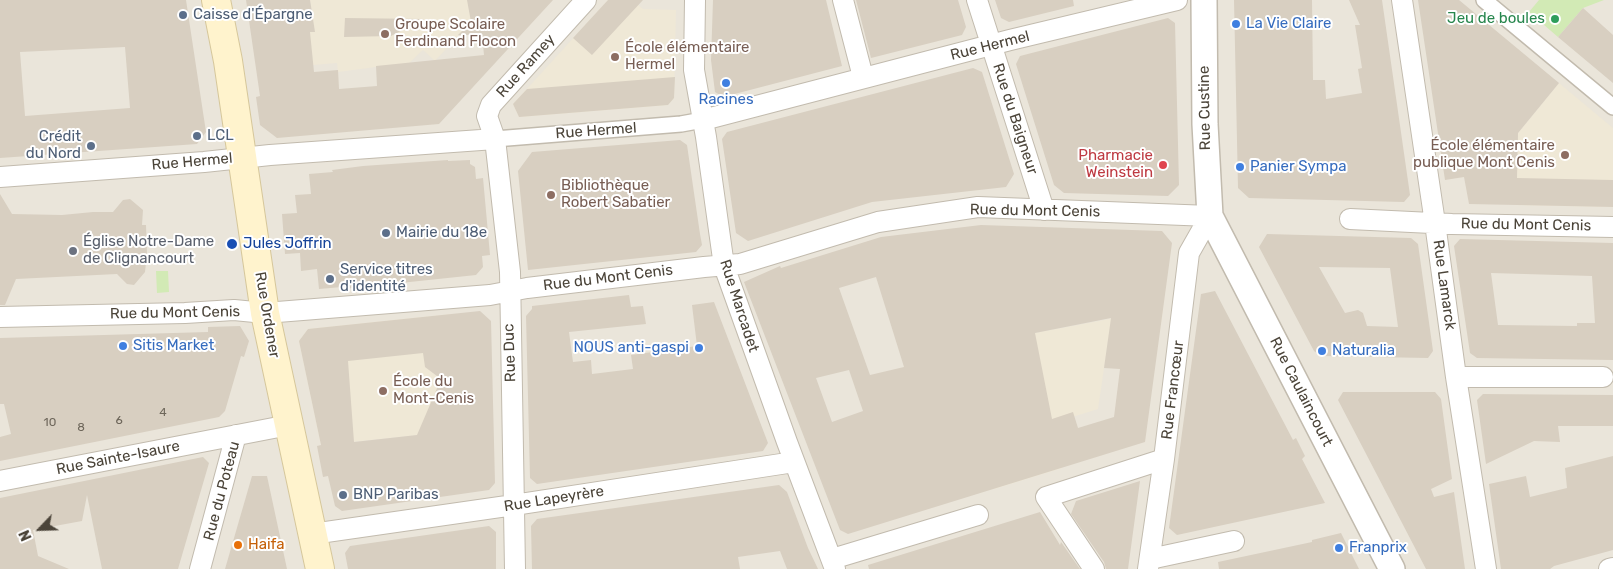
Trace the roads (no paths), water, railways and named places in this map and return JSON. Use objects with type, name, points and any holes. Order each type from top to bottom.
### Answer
[{"type":"main road","name":"Rue Ordener","points":[[216,0],[228,61],[265,313],[320,569]]},
{"type":"street","name":"Rue Ramey","points":[[495,139],[488,116],[490,105],[586,0]]},
{"type":"street","name":"Rue Marcadet","points":[[695,0],[694,70],[704,120],[724,266],[794,462],[834,564]]},
{"type":"street","points":[[842,0],[862,77]]},
{"type":"street","name":"Rue du Baigneur","points":[[977,0],[1044,210]]},
{"type":"street","name":"Rue Hermel","points":[[0,176],[204,162],[242,157],[681,124],[704,120],[862,77],[1177,0]]},
{"type":"street","name":"Rue Custine","points":[[1204,0],[1205,124],[1210,216]]},
{"type":"street","name":"Rue Lamarck","points":[[1402,0],[1436,223],[1456,377],[1486,569]]},
{"type":"street","points":[[1484,0],[1613,107]]},
{"type":"street","name":"Rue Duc","points":[[495,139],[510,272],[515,569]]},
{"type":"street","name":"Rue du Mont Cenis","points":[[0,317],[234,310],[265,313],[490,296],[527,288],[740,264],[878,222],[978,208],[1210,216]]},
{"type":"street","name":"Rue Francœur","points":[[1149,564],[1189,253],[1210,216]]},
{"type":"street","name":"Rue Caulaincourt","points":[[1210,216],[1392,569]]},
{"type":"street","name":"Rue du Mont Cenis","points":[[1350,219],[1613,227]]},
{"type":"street","points":[[1456,377],[1603,377]]},
{"type":"street","name":"Rue du Poteau","points":[[200,569],[236,435],[289,425]]},
{"type":"street","name":"Rue Sainte-Isaure","points":[[0,481],[236,435]]},
{"type":"street","points":[[1094,569],[1046,497],[1164,459]]},
{"type":"street","name":"Rue Lapeyrère","points":[[312,534],[794,462]]},
{"type":"street","points":[[834,564],[978,515]]},
{"type":"street","points":[[1149,564],[1234,541]]},
{"type":"street","points":[[1609,569],[1613,568]]},
{"type":"place","name":"Caisse d'Épargne","points":[[183,15]]},
{"type":"place","name":"Jeu de boules","points":[[1555,19]]},
{"type":"place","name":"La Vie Claire","points":[[1236,24]]},
{"type":"place","name":"Groupe Scolaire Ferdinand Flocon","points":[[385,34]]},
{"type":"place","name":"École élémentaire Hermel","points":[[615,57]]},
{"type":"place","name":"Racines","points":[[726,83]]},
{"type":"place","name":"LCL","points":[[197,136]]},
{"type":"place","name":"Crédit du Nord","points":[[91,146]]},
{"type":"place","name":"École élémentaire publique Mont Cenis","points":[[1565,155]]},
{"type":"place","name":"Pharmacie Weinstein","points":[[1163,165]]},
{"type":"place","name":"Panier Sympa","points":[[1240,167]]},
{"type":"place","name":"Bibliothèque Robert Sabatier","points":[[551,195]]},
{"type":"place","name":"Mairie du 18e","points":[[386,233]]},
{"type":"place","name":"Jules Joffrin","points":[[232,244]]},
{"type":"place","name":"Église Notre-Dame de Clignancourt","points":[[73,251]]},
{"type":"place","name":"Service titres d'identité","points":[[330,279]]},
{"type":"place","name":"Sitis Market","points":[[123,346]]},
{"type":"place","name":"NOUS anti-gaspi","points":[[699,348]]},
{"type":"place","name":"Naturalia","points":[[1322,351]]},
{"type":"place","name":"École du Mont-Cenis","points":[[383,391]]},
{"type":"place","name":"BNP Paribas","points":[[343,495]]},
{"type":"place","name":"Haifa","points":[[238,545]]},
{"type":"place","name":"Franprix","points":[[1339,548]]}]
